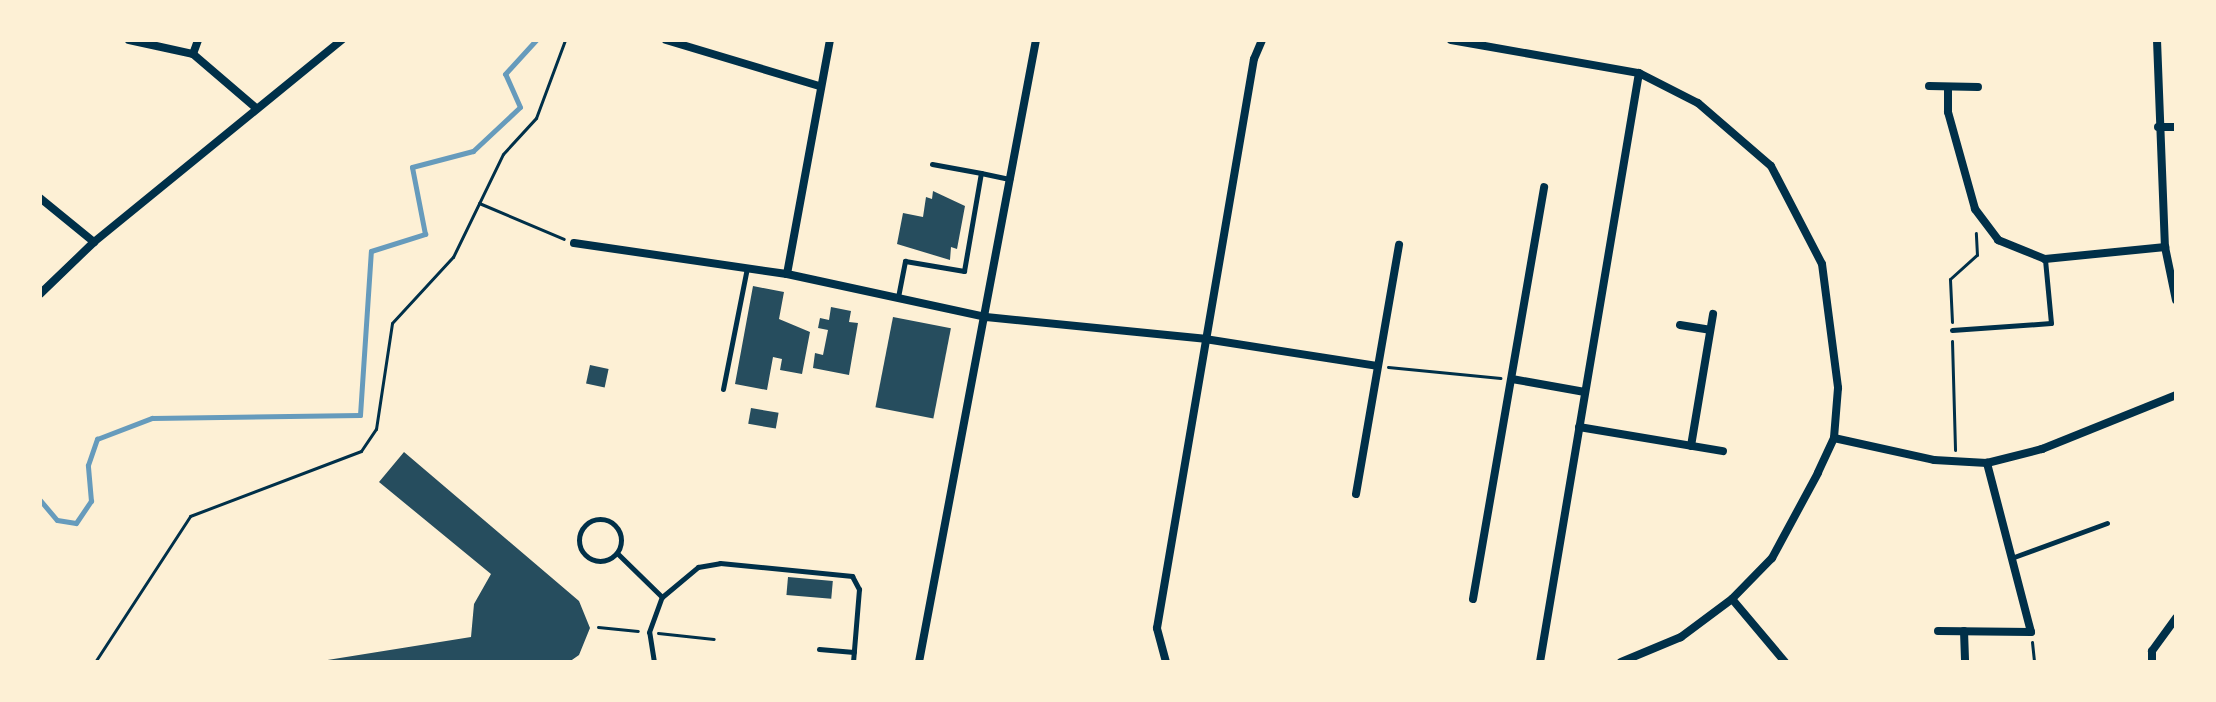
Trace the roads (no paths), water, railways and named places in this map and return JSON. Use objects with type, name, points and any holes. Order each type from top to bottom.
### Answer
[{"type":"street","points":[[129,40],[193,54],[256,108]]},
{"type":"street","points":[[193,54],[198,40]]},
{"type":"street","points":[[40,294],[94,242],[342,40]]},
{"type":"street","points":[[666,40],[819,86]]},
{"type":"street","points":[[787,274],[819,86],[830,40]]},
{"type":"street","points":[[919,662],[1036,40]]},
{"type":"street","points":[[1166,662],[1157,628],[1254,59],[1262,40]]},
{"type":"street","points":[[1451,40],[1639,73],[1698,103],[1771,166],[1799,213],[1822,264],[1831,307],[1838,388],[1834,438],[1772,558],[1732,599],[1681,637],[1621,662]]},
{"type":"street","points":[[2157,40],[2165,247],[2176,300]]},
{"type":"street","points":[[1540,662],[1639,73]]},
{"type":"street","points":[[1929,86],[1978,87]]},
{"type":"street","points":[[1948,87],[1948,112],[1975,209],[1998,240],[2045,259],[2165,247]]},
{"type":"street","points":[[2158,127],[2176,127]]},
{"type":"street","points":[[1473,599],[1544,187]]},
{"type":"street","points":[[40,198],[94,242]]},
{"type":"street","points":[[574,243],[787,274],[986,317],[1205,339],[1377,366]]},
{"type":"street","points":[[1356,494],[1399,245]]},
{"type":"street","points":[[1691,446],[1713,314]]},
{"type":"street","points":[[1680,325],[1710,330]]},
{"type":"street","points":[[1512,379],[1585,392]]},
{"type":"street","points":[[1834,438],[1934,460],[1987,463],[2042,449],[2176,395]]},
{"type":"street","points":[[1579,427],[1723,451]]},
{"type":"street","points":[[1938,631],[2031,632],[2014,557],[1987,463]]},
{"type":"street","points":[[1732,599],[1785,662]]},
{"type":"street","points":[[2152,662],[2152,651],[2176,618]]},
{"type":"street","points":[[1964,631],[1965,662]]},
{"type":"lane","points":[[932,164],[1011,179]]},
{"type":"lane","points":[[898,298],[905,261],[964,271],[981,173]]},
{"type":"lane","points":[[1952,330],[2051,323],[2045,259]]},
{"type":"lane","points":[[723,389],[747,268]]},
{"type":"lane","points":[[598,518],[612,522],[620,533],[617,553],[605,560],[591,560],[580,550],[581,529],[598,518]]},
{"type":"lane","points":[[2014,557],[2107,523]]},
{"type":"lane","points":[[617,553],[662,597]]},
{"type":"lane","points":[[654,662],[649,632],[662,597],[698,567],[720,563],[844,573],[859,589],[853,662]]},
{"type":"lane","points":[[819,649],[854,652]]},
{"type":"waterway","points":[[40,500],[57,520],[76,523],[91,501],[88,465],[97,439],[152,418],[360,415],[371,251],[425,234],[412,167],[473,151],[520,107],[505,74],[536,40]]}]
